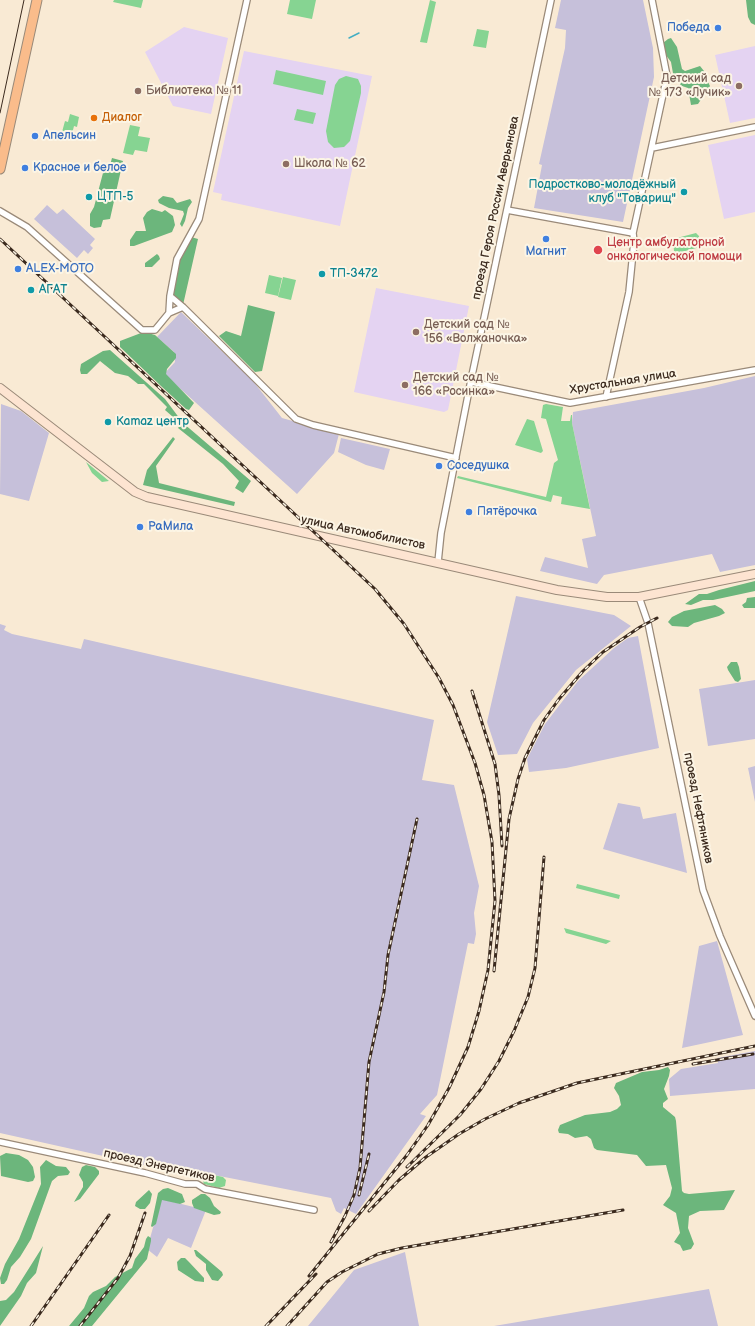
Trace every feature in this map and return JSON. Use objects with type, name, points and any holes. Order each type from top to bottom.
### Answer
[{"type":"main road","points":[[0,170],[37,0]]},
{"type":"street","points":[[169,313],[170,296],[177,259],[199,219],[248,0]]},
{"type":"street","name":"проезд Героя России Аверьянова","points":[[438,562],[441,532],[471,382],[551,0]]},
{"type":"street","points":[[606,397],[629,292],[634,242],[633,233],[667,76],[652,0]]},
{"type":"street","points":[[652,148],[755,127]]},
{"type":"street","points":[[507,210],[633,233]]},
{"type":"street","points":[[0,211],[27,227],[142,330],[155,330],[169,313],[184,307]]},
{"type":"street","points":[[170,296],[184,307],[296,419],[313,425],[456,458]]},
{"type":"street","name":"Хрустальная улица","points":[[471,382],[570,403],[755,370]]},
{"type":"street","name":"улица Автомобилистов","points":[[0,388],[135,492],[147,497],[581,594],[606,598],[639,597],[755,574]]},
{"type":"street","name":"проезд Нефтяников","points":[[639,597],[648,623],[703,890],[714,922],[755,1016]]},
{"type":"street","name":"проезд Энергетиков","points":[[0,1142],[145,1173],[185,1184],[197,1184],[205,1188],[314,1210]]},
{"type":"shaded area","points":[[561,0],[643,0],[653,48],[654,77],[623,222],[534,208],[542,165],[539,164],[565,48],[566,30],[555,28]]},
{"type":"shaded area","points":[[184,27],[228,38],[211,114],[173,106],[145,52]]},
{"type":"shaded area","name":"Детский сад № 173 «Лучик»","points":[[755,46],[755,118],[730,123],[715,55]]},
{"type":"shaded area","name":"Школа № 62","points":[[244,51],[372,76],[340,226],[221,200],[222,194],[213,192]]},
{"type":"shaded area","points":[[755,135],[755,212],[724,219],[708,145]]},
{"type":"shaded area","points":[[47,205],[57,214],[63,209],[95,239],[90,245],[93,248],[88,254],[84,250],[77,258],[34,219]]},
{"type":"shaded area","points":[[376,288],[469,306],[448,410],[444,412],[354,392]]},
{"type":"shaded area","points":[[181,312],[253,381],[282,418],[339,434],[334,453],[297,494],[164,374],[175,362],[174,352],[157,337]]},
{"type":"shaded area","points":[[755,376],[755,565],[720,572],[712,554],[604,575],[597,584],[540,571],[545,557],[588,568],[582,539],[596,536],[572,423],[573,412],[704,388]]},
{"type":"shaded area","points":[[1,404],[21,411],[49,433],[29,501],[0,494]]},
{"type":"shaded area","points":[[341,438],[390,449],[384,470],[366,465],[338,452]]},
{"type":"shaded area","points":[[516,596],[614,615],[631,626],[576,670],[533,723],[517,754],[498,755],[487,722]]},
{"type":"shaded area","points":[[0,624],[6,626],[4,630],[12,634],[81,649],[84,639],[434,720],[422,780],[454,785],[479,886],[474,913],[476,934],[474,944],[468,943],[437,1095],[420,1114],[426,1116],[356,1214],[344,1208],[341,1214],[336,1211],[331,1198],[194,1171],[184,1174],[0,1133]]},
{"type":"shaded area","points":[[638,636],[659,748],[566,768],[529,772],[527,759],[545,724],[578,681],[614,648],[628,638]]},
{"type":"shaded area","points":[[755,680],[755,739],[708,746],[699,689]]},
{"type":"shaded area","points":[[755,766],[755,802],[748,768]]},
{"type":"shaded area","points":[[618,803],[640,807],[643,819],[676,813],[687,873],[603,849]]},
{"type":"shaded area","points":[[717,941],[743,1035],[682,1048],[699,946]]},
{"type":"shaded area","points":[[755,1051],[755,1089],[670,1096],[669,1079],[681,1069],[718,1063],[717,1058]]},
{"type":"shaded area","points":[[161,1199],[206,1210],[191,1248],[168,1238],[157,1257],[147,1249]]},
{"type":"shaded area","points":[[405,1252],[419,1326],[308,1326],[354,1270]]},
{"type":"shaded area","points":[[709,1289],[718,1326],[494,1326],[565,1314]]},
{"type":"green space","points":[[114,0],[143,0],[141,8],[113,2]]},
{"type":"green space","points":[[290,0],[316,0],[312,19],[287,14]]},
{"type":"green space","points":[[430,0],[436,2],[427,43],[420,42]]},
{"type":"green space","points":[[746,0],[755,0],[755,25],[751,23],[748,17]]},
{"type":"green space","points":[[477,29],[489,31],[486,48],[473,46]]},
{"type":"green space","points":[[671,38],[677,47],[682,69],[685,71],[700,66],[704,71],[702,77],[707,80],[710,86],[698,104],[691,105],[688,88],[682,86],[674,79],[671,62],[663,51],[663,43]]},
{"type":"green space","points":[[276,70],[326,81],[323,95],[273,84]]},
{"type":"green space","points":[[346,76],[358,79],[361,86],[361,93],[350,141],[344,147],[334,148],[328,142],[326,131],[335,85],[339,79]]},
{"type":"green space","points":[[297,109],[316,113],[313,124],[294,120]]},
{"type":"green space","points":[[70,114],[79,117],[77,127],[74,126],[72,134],[62,132],[65,121],[68,122]]},
{"type":"green space","points":[[130,125],[140,127],[138,136],[150,138],[147,152],[135,150],[133,155],[123,153]]},
{"type":"green space","points":[[112,158],[123,161],[110,219],[103,220],[101,227],[94,228],[90,226],[90,214],[94,207],[103,173],[110,165]]},
{"type":"green space","points":[[163,196],[173,198],[177,203],[190,199],[192,202],[188,208],[182,227],[180,224],[184,214],[183,211],[169,208],[159,203],[158,200]]},
{"type":"green space","points":[[152,209],[162,212],[165,210],[173,216],[175,225],[172,232],[134,246],[130,246],[130,240],[136,231],[146,231],[143,218],[147,212]]},
{"type":"green space","points":[[696,233],[699,236],[700,247],[678,253],[674,251],[673,239]]},
{"type":"green space","points":[[191,237],[198,239],[183,305],[172,296],[178,260]]},
{"type":"green space","points":[[157,254],[160,259],[152,267],[145,267],[145,263]]},
{"type":"green space","points":[[269,275],[282,278],[278,296],[265,293]]},
{"type":"green space","points":[[283,277],[296,280],[291,300],[278,297]]},
{"type":"green space","points":[[248,305],[275,312],[262,371],[255,372],[219,336],[226,331],[241,336]]},
{"type":"green space","points":[[141,333],[155,335],[176,354],[176,358],[167,369],[166,374],[194,403],[189,410],[186,409],[120,347],[120,341]]},
{"type":"green space","points":[[110,350],[165,399],[183,423],[251,481],[243,493],[235,488],[239,481],[223,464],[178,428],[181,424],[165,410],[167,407],[144,384],[138,384],[128,376],[115,373],[100,361],[87,374],[81,374],[81,364],[103,351]]},
{"type":"green space","points":[[546,404],[563,407],[561,421],[570,421],[572,415],[572,423],[590,509],[561,504],[562,497],[553,495],[551,502],[457,478],[458,476],[546,497],[554,463],[558,460],[546,419],[541,418],[543,405]]},
{"type":"green space","points":[[527,419],[534,421],[543,451],[541,453],[515,445]]},
{"type":"green space","points":[[173,437],[175,439],[156,466],[159,483],[235,502],[234,506],[143,485],[147,470]]},
{"type":"green space","points":[[86,462],[109,481],[102,482],[92,473]]},
{"type":"green space","points":[[755,581],[755,591],[713,600],[703,600],[691,605],[685,604],[699,594],[707,594]]},
{"type":"green space","points":[[755,597],[755,608],[744,608],[742,605],[746,602],[747,598]]},
{"type":"green space","points":[[715,605],[722,609],[725,613],[694,623],[688,627],[672,626],[668,622],[672,617],[684,611]]},
{"type":"green space","points":[[731,662],[737,662],[739,667],[741,679],[738,682],[735,681],[728,670],[727,667]]},
{"type":"green space","points":[[577,884],[620,895],[619,899],[576,888]]},
{"type":"green space","points":[[564,928],[611,941],[606,944],[566,933]]},
{"type":"green space","points":[[668,1067],[670,1070],[669,1076],[664,1089],[668,1099],[663,1103],[663,1107],[675,1117],[676,1121],[682,1191],[689,1194],[735,1190],[724,1210],[700,1211],[689,1216],[688,1228],[694,1244],[691,1249],[683,1251],[680,1245],[674,1242],[680,1233],[676,1213],[663,1205],[670,1196],[672,1188],[666,1165],[646,1166],[637,1155],[597,1150],[594,1148],[591,1139],[587,1136],[575,1138],[568,1134],[559,1133],[558,1130],[560,1125],[585,1115],[610,1112],[617,1109],[621,1105],[619,1096],[614,1088],[616,1083],[642,1072],[659,1070]]},
{"type":"green space","points":[[6,1153],[19,1155],[28,1160],[33,1167],[35,1177],[33,1181],[28,1182],[1,1176],[0,1156]]},
{"type":"green space","points":[[46,1160],[56,1166],[66,1167],[70,1172],[68,1175],[58,1176],[52,1181],[31,1239],[20,1257],[11,1267],[7,1280],[4,1284],[1,1284],[0,1278],[5,1264],[19,1239],[41,1184],[40,1167]]},
{"type":"green space","points":[[86,1165],[95,1167],[99,1171],[99,1174],[80,1199],[74,1202],[83,1187],[83,1182],[79,1175],[82,1167]]},
{"type":"green space","points":[[209,1174],[223,1177],[226,1180],[225,1186],[219,1188],[204,1184],[202,1179]]},
{"type":"green space","points":[[168,1188],[182,1194],[185,1202],[180,1204],[162,1200],[156,1224],[152,1227],[158,1193],[163,1189]]},
{"type":"green space","points":[[149,1190],[152,1194],[150,1203],[145,1209],[140,1209],[135,1206],[136,1202]]},
{"type":"green space","points":[[201,1194],[205,1194],[210,1198],[214,1206],[221,1212],[220,1214],[214,1215],[194,1208],[192,1200]]},
{"type":"green space","points":[[148,1236],[151,1238],[151,1241],[147,1259],[92,1326],[69,1326],[84,1308],[89,1296],[93,1292],[106,1286],[115,1277],[132,1268],[135,1259],[144,1247]]},
{"type":"green space","points":[[43,1246],[36,1273],[27,1283],[21,1296],[0,1326],[0,1301],[6,1300],[14,1292]]},
{"type":"green space","points":[[194,1250],[196,1250],[222,1272],[223,1275],[218,1281],[212,1280],[206,1270],[206,1264],[196,1256]]},
{"type":"green space","points":[[181,1258],[185,1258],[189,1262],[204,1278],[204,1282],[195,1281],[178,1270],[177,1262]]},
{"type":"waterway","points":[[349,38],[359,33]]},
{"type":"tram line","points":[[0,113],[24,0]]},
{"type":"railway","points":[[0,239],[375,589],[404,624],[439,678],[453,705],[475,763],[484,795],[492,842],[495,901],[488,970],[479,1011],[468,1047],[449,1088],[428,1125],[407,1155],[309,1276]]},
{"type":"railway","points":[[494,971],[509,819],[518,779],[525,758],[544,720],[559,699],[583,671],[603,652],[640,627],[657,618]]},
{"type":"railway","points":[[472,691],[495,764],[499,795],[502,846]]},
{"type":"railway","points":[[331,1242],[354,1195],[360,1168],[369,1062],[384,992],[388,955],[417,819]]},
{"type":"railway","points":[[407,1167],[460,1115],[481,1089],[499,1061],[514,1031],[528,997],[535,968],[544,857]]},
{"type":"railway","points":[[369,1211],[399,1180],[426,1157],[459,1134],[485,1119],[519,1103],[577,1083],[755,1046]]},
{"type":"railway","points":[[693,1064],[753,1054]]},
{"type":"railway","points":[[359,1195],[369,1154]]},
{"type":"railway","points":[[287,1326],[327,1282],[342,1272],[378,1254],[402,1248],[623,1210]]},
{"type":"railway","points":[[80,1326],[118,1278],[130,1256],[145,1213]]},
{"type":"railway","points":[[31,1326],[109,1215]]},
{"type":"railway","points":[[266,1326],[316,1274]]},
{"type":"place","name":"Победа","points":[[718,28]]},
{"type":"place","name":"Детский сад № 173 «Лучик»","points":[[739,86]]},
{"type":"place","name":"Библиотека № 11","points":[[138,91]]},
{"type":"place","name":"Диалог","points":[[94,118]]},
{"type":"place","name":"Апельсин","points":[[35,136]]},
{"type":"place","name":"Школа № 62","points":[[286,164]]},
{"type":"place","name":"Красное и белое","points":[[25,168]]},
{"type":"place","name":"Подростково-молодёжный клуб \"Товарищ\"","points":[[684,192]]},
{"type":"place","name":"ЦТП-5","points":[[89,197]]},
{"type":"place","name":"Магнит","points":[[546,239]]},
{"type":"place","name":"Центр амбулаторной онкологической помощи","points":[[598,250]]},
{"type":"place","name":"ALEX-MOTO","points":[[18,269]]},
{"type":"place","name":"ТП-3472","points":[[322,274]]},
{"type":"place","name":"АГАТ","points":[[31,290]]},
{"type":"place","name":"Детский сад № 156 «Волжаночка»","points":[[416,332]]},
{"type":"place","name":"Детский сад № 166 «Росинка»","points":[[405,385]]},
{"type":"place","name":"Kamaz центр","points":[[108,422]]},
{"type":"place","name":"Соседушка","points":[[439,466]]},
{"type":"place","name":"Пятёрочка","points":[[469,512]]},
{"type":"place","name":"РаМила","points":[[140,527]]}]
